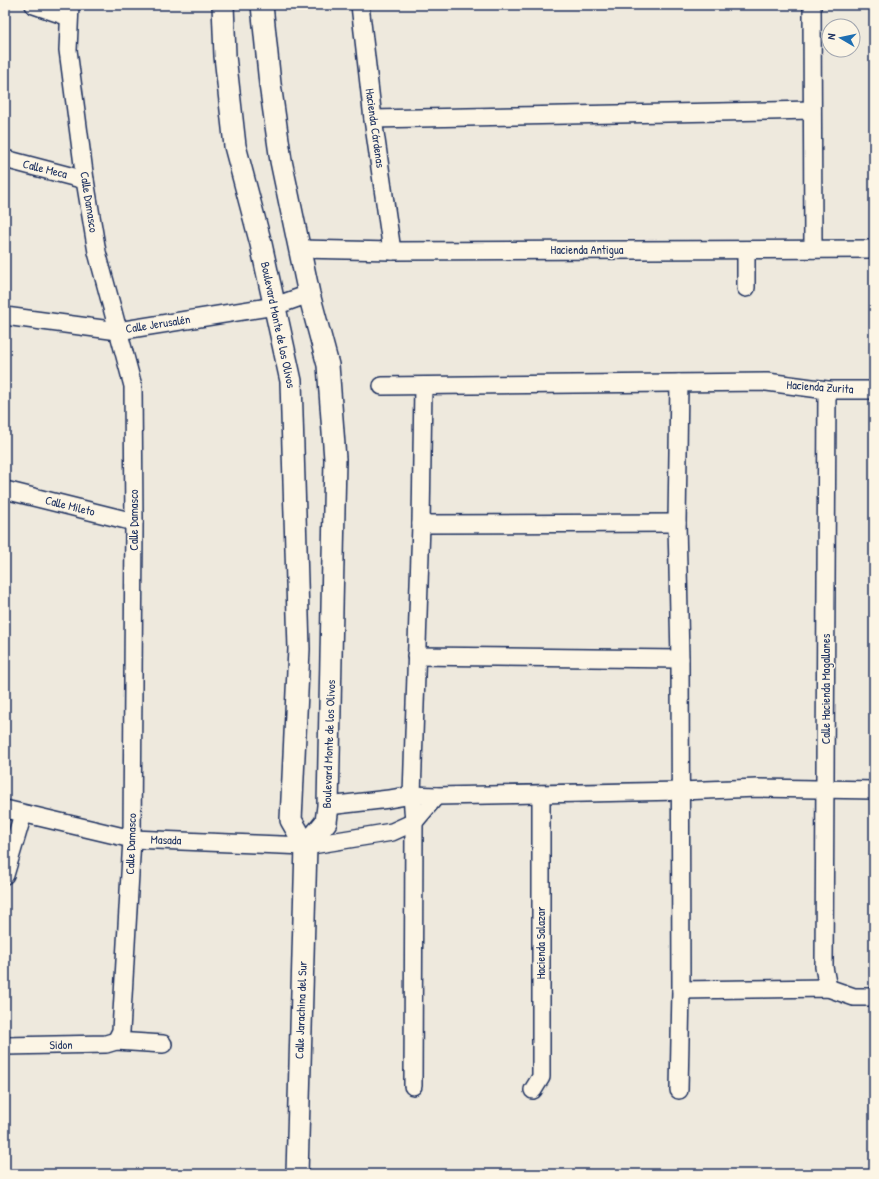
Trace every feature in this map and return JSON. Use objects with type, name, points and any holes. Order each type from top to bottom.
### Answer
[{"type":"street","points":[[34,5],[70,11]]},
{"type":"street","name":"Boulevard Monte de los Olivos","points":[[223,5],[225,56],[235,146],[261,244],[291,381],[299,649],[291,820],[306,846],[326,822],[328,806],[335,460],[328,365],[309,294],[280,161],[262,5]]},
{"type":"street","name":"Hacienda Cárdenas","points":[[360,5],[373,119],[392,251]]},
{"type":"street","points":[[812,5],[813,249]]},
{"type":"street","name":"Calle Damasco","points":[[70,11],[68,50],[85,180],[97,252],[133,386],[134,522],[132,839],[120,1031],[116,1041]]},
{"type":"street","points":[[373,119],[812,110]]},
{"type":"street","name":"Calle Meca","points":[[5,159],[85,180]]},
{"type":"street","name":"Hacienda Antigua","points":[[300,249],[392,251],[874,249]]},
{"type":"street","points":[[746,250],[746,288]]},
{"type":"street","name":"Calle Jerusalén","points":[[5,316],[118,330],[275,306],[309,294]]},
{"type":"street","name":"Hacienda Zurita","points":[[382,386],[767,382],[827,390],[874,390]]},
{"type":"street","points":[[679,383],[677,523],[680,659],[681,990],[679,1090]]},
{"type":"street","points":[[413,1086],[414,822],[412,795],[421,524],[423,386]]},
{"type":"street","name":"Calle Hacienda Magallanes","points":[[827,390],[824,967],[828,988]]},
{"type":"street","name":"Calle Mileto","points":[[5,490],[134,522]]},
{"type":"street","points":[[421,524],[677,523]]},
{"type":"street","points":[[416,656],[680,659]]},
{"type":"street","points":[[328,806],[412,795],[542,794],[758,788],[874,790]]},
{"type":"street","name":"Hacienda Salazar","points":[[533,1090],[541,1077],[542,794]]},
{"type":"street","points":[[414,822],[436,796]]},
{"type":"street","name":"Masada","points":[[5,809],[132,839],[306,846],[392,832],[414,822]]},
{"type":"street","points":[[5,875],[23,814]]},
{"type":"street","name":"Calle Jarachina del Sur","points":[[297,1174],[306,846]]},
{"type":"street","points":[[681,990],[828,988],[854,997],[874,997]]},
{"type":"street","name":"Sidon","points":[[5,1046],[106,1044],[116,1041],[163,1044]]}]
